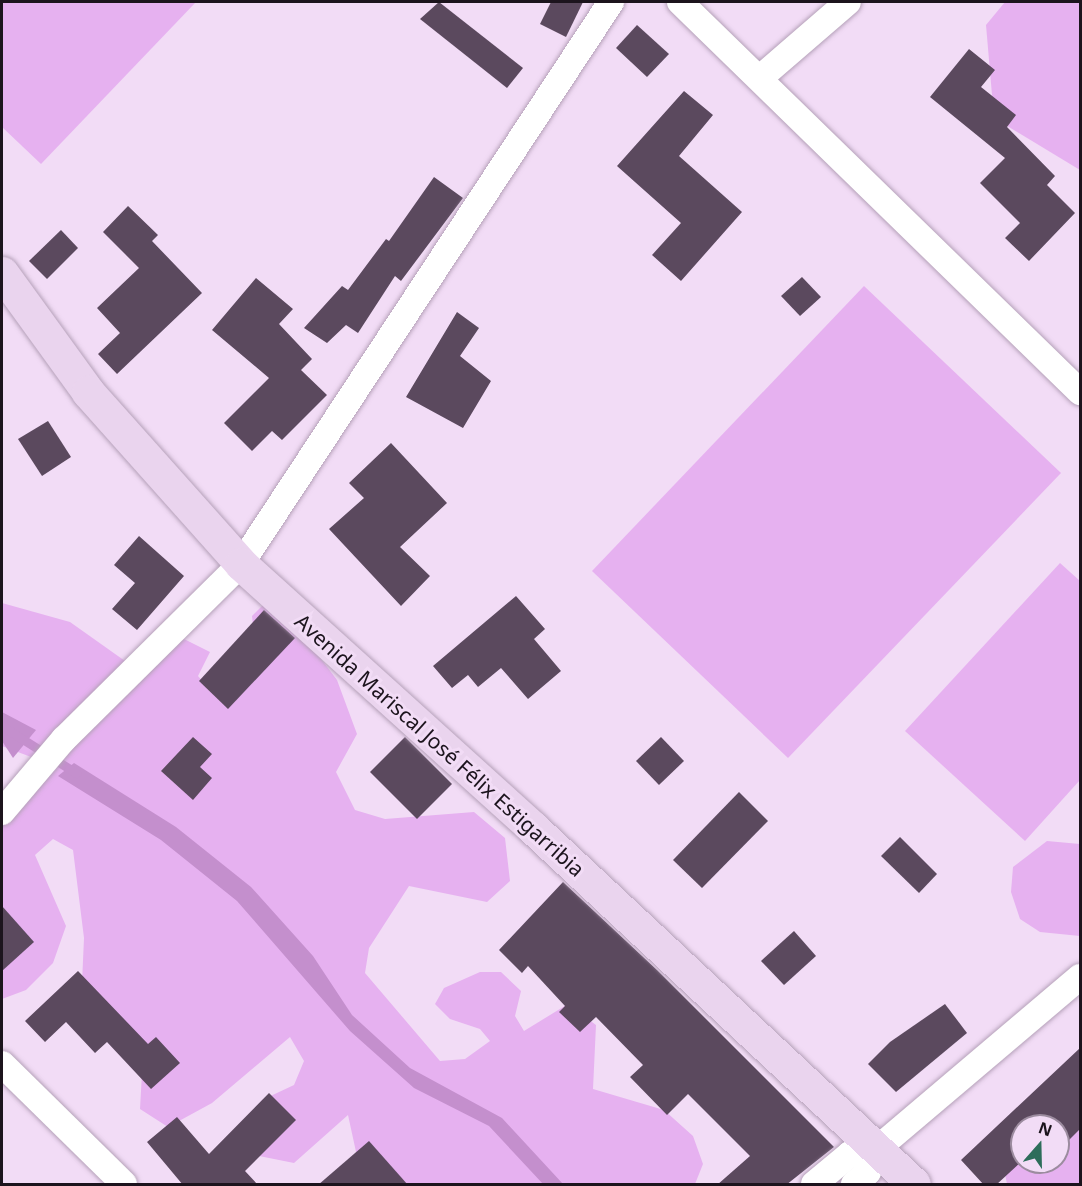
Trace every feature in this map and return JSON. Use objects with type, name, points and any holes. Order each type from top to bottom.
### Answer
[{"type":"main road","name":"Avenida Mariscal José Félix Estigarribia","points":[[2,273],[88,392],[241,564],[533,828],[914,1185]]},
{"type":"street","points":[[8,803],[64,739],[241,564],[611,2]]},
{"type":"street","points":[[680,2],[1080,392]]},
{"type":"street","points":[[760,78],[848,2]]},
{"type":"street","points":[[854,1185],[868,1172],[877,1149],[1080,977]]},
{"type":"street","points":[[2,1064],[123,1185]]},
{"type":"street","points":[[814,1185],[850,1154],[877,1149]]},
{"type":"shaded area","points":[[2,2],[196,2],[41,164],[2,127]]},
{"type":"shaded area","points":[[1005,2],[1080,2],[1080,170],[994,118],[986,25]]},
{"type":"shaded area","points":[[864,286],[1061,473],[788,758],[592,571]]},
{"type":"shaded area","points":[[1060,563],[1080,581],[1080,780],[1025,841],[905,731]]},
{"type":"shaded area","points":[[266,602],[284,610],[337,680],[357,734],[336,772],[355,810],[385,819],[474,812],[505,838],[510,881],[487,902],[409,886],[369,948],[365,973],[440,1061],[465,1059],[490,1041],[480,1029],[450,1019],[435,1004],[444,988],[480,972],[501,972],[521,991],[515,1016],[524,1031],[568,1004],[596,1025],[593,1089],[664,1110],[693,1136],[703,1164],[695,1184],[363,1184],[348,1115],[294,1163],[254,1155],[246,1128],[262,1100],[294,1085],[304,1061],[290,1037],[212,1103],[168,1127],[140,1109],[142,1073],[82,983],[84,938],[73,850],[53,839],[35,855],[66,926],[53,963],[26,990],[2,999],[2,820],[180,637],[210,652],[198,676],[210,690],[255,644],[252,616]]},
{"type":"shaded area","points":[[2,603],[70,622],[125,661],[39,760],[2,746]]},
{"type":"shaded area","points":[[2,712],[36,730],[13,758],[2,741]]},
{"type":"shaded area","points":[[74,763],[176,827],[251,887],[313,956],[352,1015],[410,1068],[502,1118],[563,1184],[543,1184],[489,1126],[414,1088],[350,1031],[237,901],[161,840],[58,776]]},
{"type":"shaded area","points":[[1047,841],[1080,844],[1080,936],[1040,932],[1020,919],[1011,892],[1013,867]]},
{"type":"shaded area","points":[[1080,1123],[1080,1184],[1007,1184],[999,1145],[1010,1142],[1010,1174],[1070,1174],[1070,1126]]},
{"type":"building","points":[[439,2],[523,68],[507,88],[420,19]]},
{"type":"building","points":[[551,2],[583,2],[566,37],[540,24]]},
{"type":"building","points":[[637,25],[669,54],[647,77],[616,48]]},
{"type":"building","points":[[969,49],[995,70],[981,87],[1016,115],[1007,127],[1055,176],[1047,185],[1075,213],[1029,261],[1005,238],[1020,223],[980,183],[1005,158],[930,97]]},
{"type":"building","points":[[684,91],[713,115],[679,156],[742,212],[681,281],[652,255],[681,223],[617,166]]},
{"type":"building","points":[[434,177],[463,198],[401,281],[395,276],[358,333],[346,325],[327,343],[304,328],[342,286],[348,290],[386,239],[389,241]]},
{"type":"building","points":[[128,206],[158,235],[152,241],[202,293],[117,374],[98,354],[120,333],[97,308],[139,268],[103,232]]},
{"type":"building","points":[[61,230],[78,248],[47,279],[29,261]]},
{"type":"building","points":[[802,277],[821,297],[800,316],[781,296]]},
{"type":"building","points":[[256,278],[293,309],[279,324],[312,359],[301,370],[327,395],[282,440],[272,431],[252,451],[224,423],[269,378],[212,330]]},
{"type":"building","points":[[457,312],[479,328],[460,356],[491,381],[463,428],[406,397]]},
{"type":"building","points":[[48,421],[71,457],[42,476],[18,439]]},
{"type":"building","points":[[391,443],[447,503],[400,547],[430,576],[401,606],[329,529],[364,498],[349,483]]},
{"type":"building","points":[[139,536],[184,576],[137,630],[112,609],[135,583],[114,565]]},
{"type":"building","points":[[516,596],[545,629],[534,639],[561,671],[528,699],[501,668],[478,687],[468,675],[452,688],[433,666]]},
{"type":"building","points":[[264,610],[295,638],[228,709],[199,681]]},
{"type":"building","points":[[193,737],[212,754],[200,767],[212,778],[193,800],[161,771]]},
{"type":"building","points":[[405,737],[452,784],[417,819],[370,772]]},
{"type":"building","points":[[661,737],[684,761],[659,785],[636,761]]},
{"type":"building","points":[[739,792],[768,821],[702,888],[673,860]]},
{"type":"building","points":[[900,837],[937,874],[919,893],[881,856]]},
{"type":"building","points":[[563,882],[657,970],[834,1147],[786,1185],[717,1185],[750,1156],[688,1094],[667,1115],[630,1077],[643,1065],[596,1017],[580,1032],[559,1012],[565,1006],[528,966],[522,973],[499,950]]},
{"type":"building","points":[[2,906],[34,942],[2,971]]},
{"type":"building","points":[[794,931],[816,956],[784,985],[761,961]]},
{"type":"building","points":[[78,971],[148,1044],[156,1037],[180,1063],[151,1089],[107,1042],[95,1053],[66,1022],[45,1042],[25,1021]]},
{"type":"building","points":[[945,1004],[967,1033],[896,1092],[868,1064],[890,1042]]},
{"type":"building","points":[[1080,1048],[1080,1129],[1070,1139],[1070,1114],[1010,1114],[1010,1172],[996,1185],[984,1185],[961,1160]]},
{"type":"building","points":[[269,1093],[296,1120],[245,1171],[258,1185],[183,1185],[147,1142],[177,1117],[209,1154]]},
{"type":"building","points":[[369,1141],[408,1185],[318,1185]]},
{"type":"waterway","points":[[2,726],[76,773]]}]
